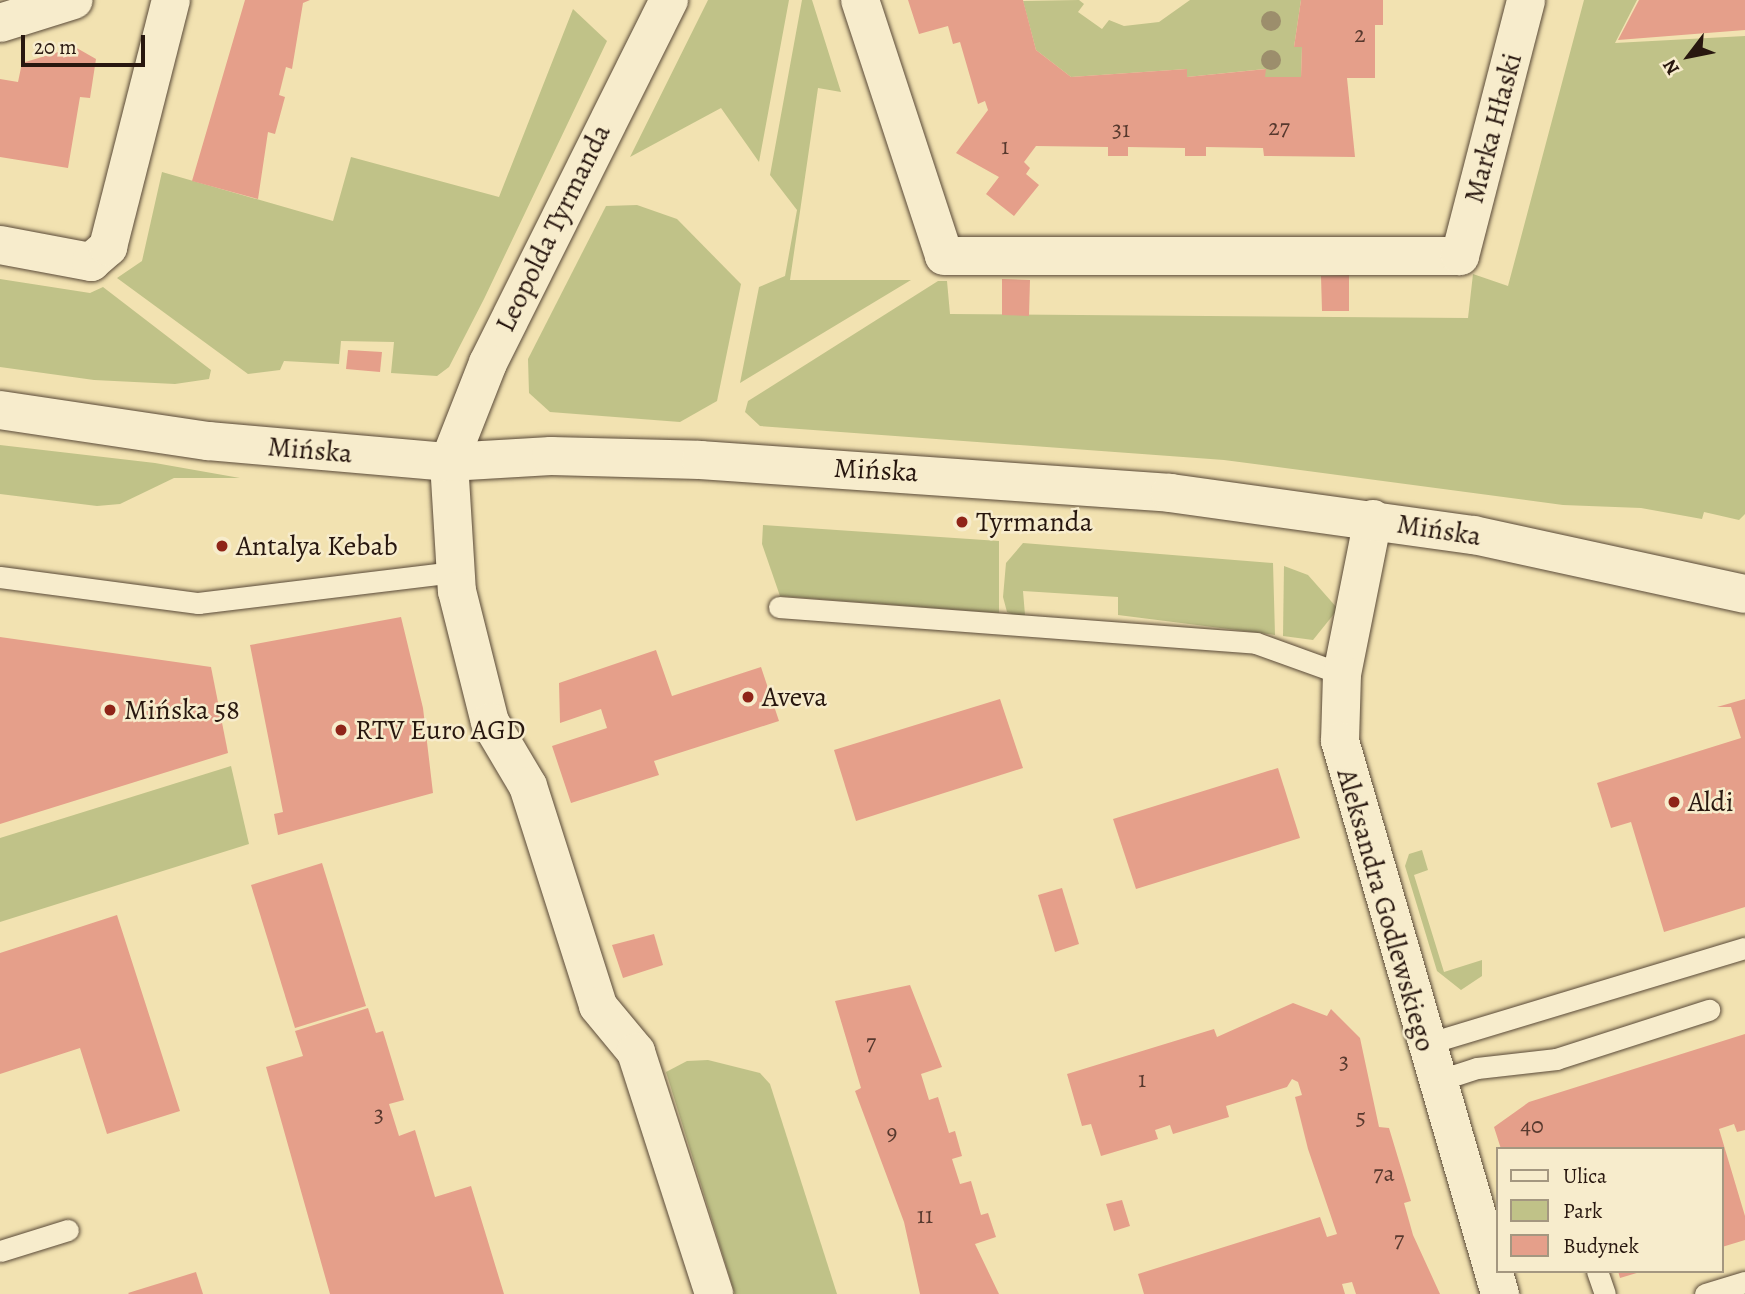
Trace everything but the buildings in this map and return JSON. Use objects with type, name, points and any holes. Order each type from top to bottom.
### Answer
[{"type":"street","points":[[0,23],[74,0]]},
{"type":"street","points":[[0,245],[91,262],[108,247],[171,0]]},
{"type":"street","name":"Leopolda Tyrmanda","points":[[449,462],[488,363],[669,0]]},
{"type":"street","name":"Marka Hłaski","points":[[860,0],[944,256],[1460,256],[1527,0]]},
{"type":"street","name":"Mińska","points":[[0,410],[208,441],[449,462],[551,456],[955,475],[1373,519],[1574,554],[1745,594]]},
{"type":"street","points":[[449,462],[456,572],[490,722],[528,786],[598,1006],[636,1052],[714,1294]]},
{"type":"street","name":"Aleksandra Godlewskiego","points":[[1373,519],[1342,674],[1340,741],[1347,779],[1423,1045],[1500,1294]]},
{"type":"lane","points":[[0,577],[198,603],[456,572]]},
{"type":"lane","points":[[779,607],[1256,643],[1342,674]]},
{"type":"lane","points":[[1423,1045],[1745,948]]},
{"type":"lane","points":[[1434,1082],[1477,1068],[1556,1059],[1710,1010]]},
{"type":"lane","points":[[0,1251],[68,1230]]},
{"type":"lane","points":[[1598,1273],[1605,1294]]},
{"type":"lane","points":[[1705,1294],[1745,1282]]},
{"type":"green space","points":[[708,0],[789,0],[759,162],[721,108],[630,157]]},
{"type":"green space","points":[[802,0],[812,0],[841,92],[818,88],[790,280],[911,280],[740,383],[759,287],[785,276],[797,210],[770,175]]},
{"type":"green space","points":[[1079,0],[1084,4],[1078,12],[1102,29],[1109,20],[1124,26],[1159,22],[1190,0],[1301,0],[1294,47],[1302,47],[1301,77],[1265,77],[1265,69],[1187,77],[1187,69],[1071,77],[1036,50],[1023,1]]},
{"type":"green space","points":[[1584,0],[1637,0],[1615,43],[1745,36],[1745,514],[1739,520],[1704,512],[1702,519],[1641,508],[1563,505],[1224,460],[760,426],[745,412],[748,401],[938,281],[947,281],[950,314],[1468,318],[1473,274],[1508,286]]},
{"type":"green space","points":[[573,9],[607,41],[484,299],[449,367],[437,376],[391,373],[394,342],[341,341],[339,364],[284,361],[280,370],[248,374],[117,278],[142,261],[162,172],[333,221],[351,157],[499,197]]},
{"type":"green space","points":[[637,205],[677,219],[741,284],[717,401],[680,422],[550,412],[529,393],[528,359],[606,206]]},
{"type":"green space","points":[[0,279],[90,293],[103,287],[211,370],[209,379],[175,384],[94,380],[0,367]]},
{"type":"green space","points":[[0,445],[155,463],[240,478],[174,478],[120,504],[97,506],[0,494]]},
{"type":"green space","points":[[763,525],[999,541],[999,613],[780,596],[762,544]]},
{"type":"green space","points":[[1023,543],[1273,563],[1275,635],[1118,615],[1118,597],[1023,591],[1025,615],[1016,616],[1007,612],[1003,597],[1006,563]]},
{"type":"green space","points":[[1284,566],[1308,575],[1338,609],[1313,640],[1283,636]]},
{"type":"green space","points":[[231,766],[249,844],[0,922],[0,838]]},
{"type":"green space","points":[[1422,850],[1428,870],[1414,875],[1444,972],[1482,960],[1482,976],[1461,990],[1437,971],[1405,866],[1409,854]]},
{"type":"green space","points":[[708,1060],[760,1073],[770,1084],[837,1294],[735,1294],[666,1072],[687,1061]]},
{"type":"place","name":"Tyrmanda","points":[[962,522]]},
{"type":"place","name":"Antalya Kebab","points":[[222,546]]},
{"type":"place","name":"Aveva","points":[[748,697]]},
{"type":"place","name":"Mińska 58","points":[[110,710]]},
{"type":"place","name":"RTV Euro AGD","points":[[341,730]]},
{"type":"place","name":"Aldi","points":[[1674,802]]}]
